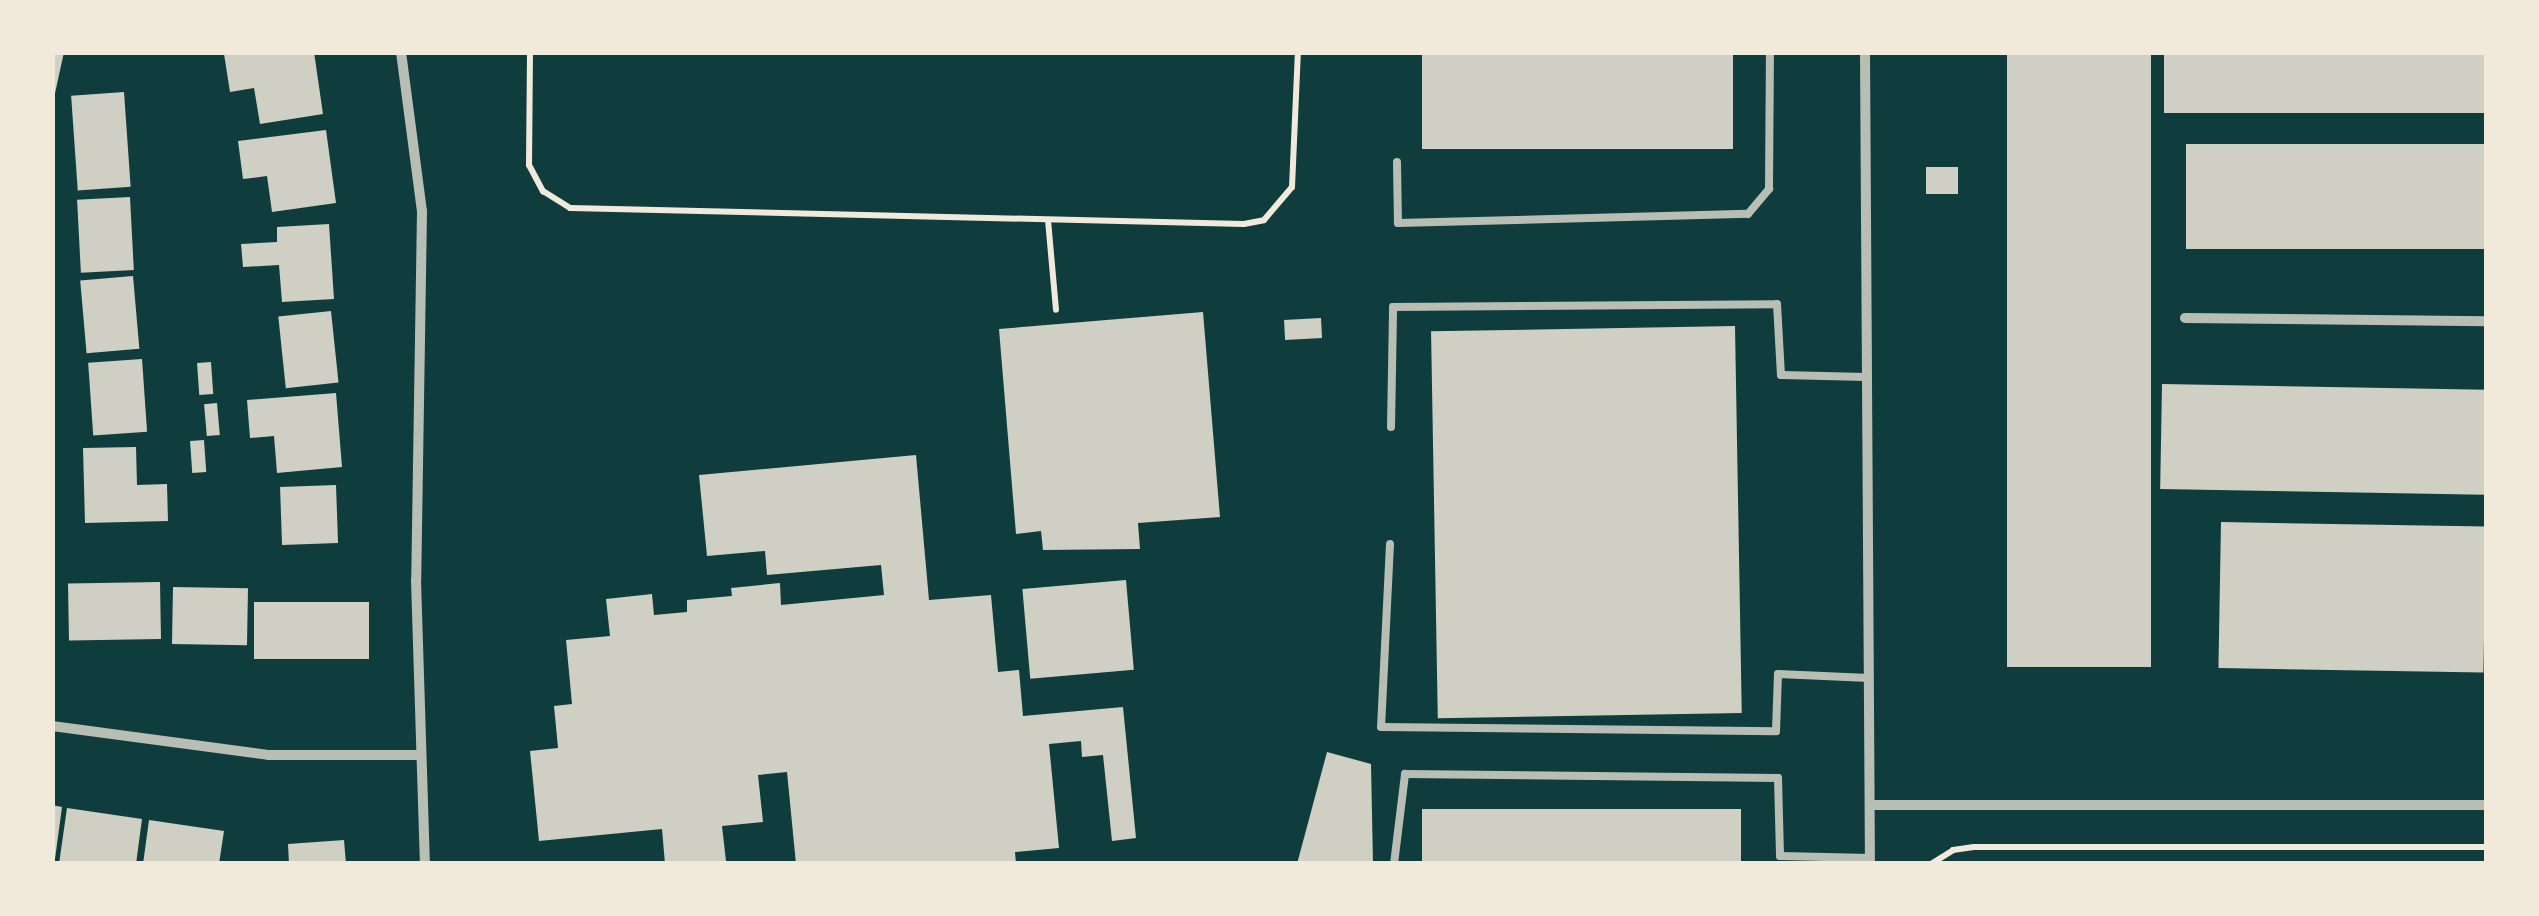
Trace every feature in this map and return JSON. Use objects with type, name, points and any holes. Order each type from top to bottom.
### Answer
[{"type":"street","points":[[400,52],[422,210],[418,755],[425,864]]},
{"type":"street","points":[[1865,52],[1870,861]]},
{"type":"street","points":[[2185,318],[2486,321]]},
{"type":"street","points":[[52,726],[268,755],[418,755]]},
{"type":"street","points":[[1871,805],[2486,805]]},
{"type":"lane","points":[[1397,162],[1398,224],[1748,214],[1769,189],[1770,52]]},
{"type":"lane","points":[[1392,427],[1393,307],[1777,304],[1781,375],[1868,377]]},
{"type":"lane","points":[[1390,544],[1381,728],[1776,731],[1778,674],[1870,678]]},
{"type":"lane","points":[[1394,864],[1405,774],[1778,778],[1780,856],[1870,861]]},
{"type":"path","points":[[530,52],[530,164],[543,192],[570,208],[1048,220],[1264,220],[1292,187],[1298,52]]},
{"type":"path","points":[[1048,220],[1056,310]]},
{"type":"path","points":[[1930,864],[1974,847],[2486,847]]},
{"type":"building","points":[[52,52],[64,52],[54,98],[52,98]]},
{"type":"building","points":[[314,52],[323,114],[260,124],[254,88],[230,92],[224,54]]},
{"type":"building","points":[[1422,52],[1733,52],[1733,149],[1422,149]]},
{"type":"building","points":[[2007,52],[2151,52],[2151,667],[2007,667]]},
{"type":"building","points":[[2164,52],[2486,52],[2486,113],[2164,113]]},
{"type":"building","points":[[124,92],[131,187],[78,190],[71,96]]},
{"type":"building","points":[[326,130],[336,203],[272,212],[267,176],[243,179],[238,141]]},
{"type":"building","points":[[2186,144],[2486,144],[2486,249],[2186,249]]},
{"type":"building","points":[[1926,167],[1958,167],[1958,194],[1926,194]]},
{"type":"building","points":[[130,197],[134,270],[81,273],[77,200]]},
{"type":"building","points":[[329,224],[334,299],[282,302],[279,265],[243,267],[241,244],[277,242],[277,227]]},
{"type":"building","points":[[133,276],[139,349],[87,353],[80,281]]},
{"type":"building","points":[[331,311],[339,383],[286,388],[278,317]]},
{"type":"building","points":[[1203,312],[1220,517],[1138,523],[1140,549],[1043,550],[1041,531],[1016,534],[999,329]]},
{"type":"building","points":[[1321,318],[1322,338],[1285,340],[1284,320]]},
{"type":"building","points":[[1735,326],[1742,713],[1438,718],[1431,331]]},
{"type":"building","points":[[142,359],[147,432],[93,436],[88,363]]},
{"type":"building","points":[[211,362],[213,394],[199,395],[197,363]]},
{"type":"building","points":[[2162,384],[2486,390],[2484,495],[2160,489]]},
{"type":"building","points":[[336,393],[342,467],[277,473],[274,436],[250,438],[247,400]]},
{"type":"building","points":[[217,403],[220,435],[207,436],[204,404]]},
{"type":"building","points":[[204,440],[206,472],[192,473],[190,441]]},
{"type":"building","points":[[136,447],[137,485],[167,484],[168,521],[85,523],[83,448]]},
{"type":"building","points":[[916,455],[929,600],[991,595],[998,672],[1019,670],[1023,716],[1123,707],[1136,838],[1112,841],[1103,755],[1082,757],[1081,741],[1049,744],[1059,848],[1015,852],[1016,864],[796,864],[787,772],[758,775],[763,822],[722,826],[726,861],[665,864],[662,829],[539,841],[530,751],[558,748],[554,706],[572,704],[566,640],[610,636],[606,599],[652,594],[654,615],[687,612],[687,600],[732,596],[731,588],[780,583],[781,605],[884,595],[881,565],[767,575],[765,551],[707,556],[699,475]]},
{"type":"building","points":[[336,485],[338,543],[282,545],[280,487]]},
{"type":"building","points":[[2221,522],[2486,527],[2483,673],[2218,668]]},
{"type":"building","points":[[1126,580],[1134,670],[1030,679],[1022,589]]},
{"type":"building","points":[[160,582],[161,639],[69,641],[68,584]]},
{"type":"building","points":[[173,587],[248,588],[247,645],[172,644]]},
{"type":"building","points":[[254,602],[369,602],[369,659],[254,659]]},
{"type":"building","points":[[1327,752],[1371,764],[1373,864],[1297,864]]},
{"type":"building","points":[[52,805],[62,807],[55,859],[52,859]]},
{"type":"building","points":[[67,808],[142,819],[136,864],[59,864]]},
{"type":"building","points":[[1422,809],[1741,809],[1741,864],[1422,864]]},
{"type":"building","points":[[149,820],[224,831],[219,864],[143,864]]},
{"type":"building","points":[[344,840],[346,864],[289,864],[288,844]]}]
